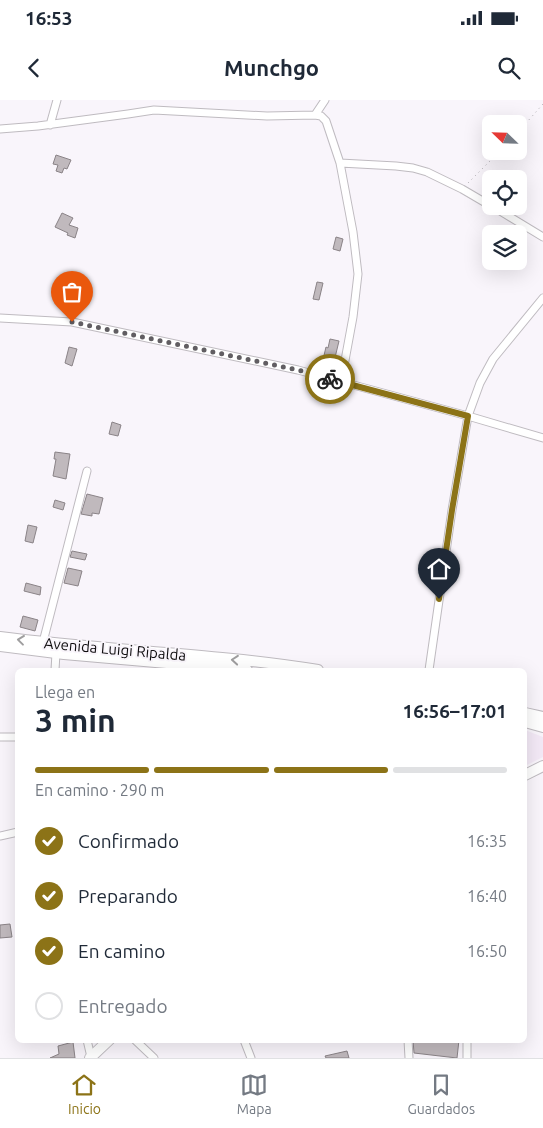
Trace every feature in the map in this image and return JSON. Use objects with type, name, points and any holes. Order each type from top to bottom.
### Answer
[{"type":"street","points":[[50,125],[57,100]]},
{"type":"street","points":[[154,110],[156,100]]},
{"type":"street","points":[[315,115],[326,100]]},
{"type":"street","points":[[0,129],[50,125],[154,110],[267,116],[321,116],[326,121],[340,163],[353,232],[358,274],[353,317],[341,382]]},
{"type":"street","points":[[340,163],[413,168],[427,172],[482,201]]},
{"type":"street","points":[[507,215],[543,236]]},
{"type":"street","points":[[429,668],[452,510],[468,416],[480,383],[493,359],[543,298]]},
{"type":"street","points":[[0,318],[72,322],[298,370],[543,438]]},
{"type":"street","points":[[41,647],[87,471]]},
{"type":"street","name":"Avenida Luigi Ripalda","points":[[0,637],[41,647],[56,653],[225,668]]},
{"type":"street","name":"Avenida Luigi Ripalda","points":[[0,646],[41,647],[291,668]]},
{"type":"street","points":[[55,668],[56,653]]},
{"type":"street","points":[[527,714],[543,718]]},
{"type":"street","points":[[527,723],[543,727]]},
{"type":"street","points":[[0,737],[15,737]]},
{"type":"street","points":[[527,774],[543,766]]},
{"type":"street","points":[[0,836],[15,833]]},
{"type":"street","points":[[88,1043],[90,1058]]},
{"type":"street","points":[[90,1058],[106,1043]]},
{"type":"street","points":[[138,1043],[154,1058]]},
{"type":"street","points":[[245,1043],[251,1058]]},
{"type":"street","points":[[408,1043],[409,1058]]},
{"type":"street","points":[[467,1043],[467,1058]]},
{"type":"path","points":[[528,121],[543,104]]},
{"type":"path","points":[[462,189],[492,160]]},
{"type":"shaded area","points":[[527,731],[543,737],[543,757],[527,765]]},
{"type":"building","points":[[56,155],[71,160],[67,169],[64,168],[62,173],[56,171],[58,165],[53,164]]},
{"type":"building","points":[[62,213],[73,218],[69,225],[78,228],[75,238],[55,227]]},
{"type":"building","points":[[336,237],[343,239],[340,251],[333,249]]},
{"type":"building","points":[[317,282],[323,283],[319,300],[313,299]]},
{"type":"building","points":[[330,339],[339,341],[332,370],[321,368]]},
{"type":"building","points":[[69,347],[77,349],[72,366],[65,363]]},
{"type":"building","points":[[112,422],[121,425],[118,436],[109,434]]},
{"type":"building","points":[[55,452],[70,454],[66,479],[53,476],[56,459],[54,459]]},
{"type":"building","points":[[87,494],[103,498],[99,514],[92,513],[92,516],[81,514]]},
{"type":"building","points":[[55,500],[65,503],[63,510],[53,507]]},
{"type":"building","points":[[28,525],[37,527],[33,543],[25,541]]},
{"type":"building","points":[[72,551],[87,554],[85,560],[70,557]]},
{"type":"building","points":[[68,568],[82,571],[78,586],[64,583]]},
{"type":"building","points":[[26,583],[41,587],[40,595],[24,591]]},
{"type":"building","points":[[23,616],[38,620],[35,631],[20,627]]},
{"type":"building","points":[[10,924],[12,937],[0,938],[0,925]]},
{"type":"building","points":[[73,1043],[75,1058],[50,1058],[59,1054],[58,1046]]},
{"type":"building","points":[[413,1043],[459,1043],[457,1058],[414,1053]]},
{"type":"building","points":[[347,1051],[349,1058],[326,1058],[325,1056]]},
{"type":"way so far","points":[[72,322],[298,370],[330,379]]},
{"type":"route","points":[[330,379],[468,416],[439,599]]}]
